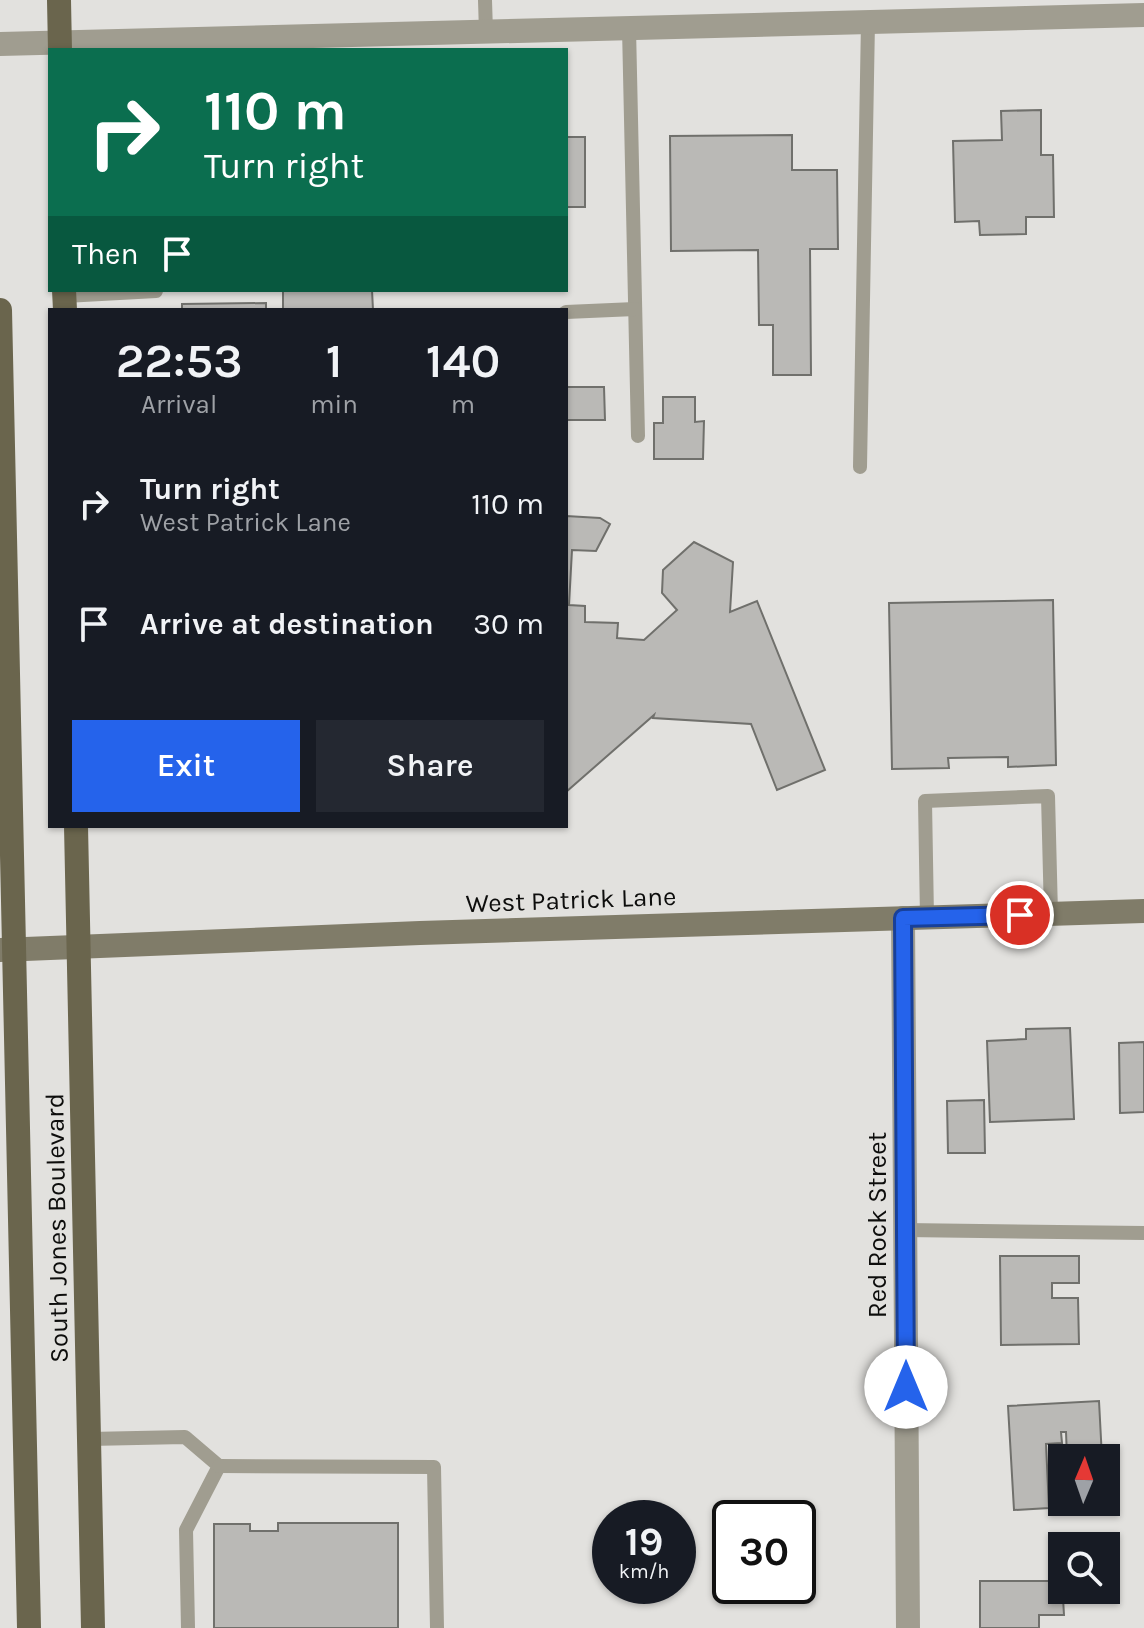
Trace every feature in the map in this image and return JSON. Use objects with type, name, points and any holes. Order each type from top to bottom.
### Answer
[{"type":"main road","points":[[59,0],[60,46]]},
{"type":"main road","name":"South Jones Boulevard","points":[[0,310],[7,950],[29,1628]]},
{"type":"main road","name":"South Jones Boulevard","points":[[76,828],[93,1628]]},
{"type":"street","points":[[0,44],[394,42],[486,32],[629,28],[881,14],[1144,15]]},
{"type":"street","name":"West Patrick Lane","points":[[7,950],[1144,911]]},
{"type":"street","name":"Red Rock Street","points":[[908,1628],[905,1230],[915,917]]},
{"type":"lane","points":[[485,0],[486,32]]},
{"type":"lane","points":[[860,467],[881,14]]},
{"type":"lane","points":[[629,28],[638,436]]},
{"type":"lane","points":[[65,299],[145,292]]},
{"type":"lane","points":[[568,312],[635,309]]},
{"type":"lane","points":[[915,917],[925,801],[1048,796],[1051,914]]},
{"type":"lane","points":[[905,1230],[1144,1233]]},
{"type":"lane","points":[[89,1439],[185,1437],[219,1466],[434,1467],[437,1628]]},
{"type":"lane","points":[[188,1628],[186,1530],[219,1466]]},
{"type":"building","points":[[1041,110],[1041,155],[1053,155],[1054,217],[1026,217],[1026,234],[980,235],[979,221],[955,222],[953,141],[1002,140],[1001,111]]},
{"type":"building","points":[[792,135],[792,170],[837,170],[838,249],[810,249],[811,375],[773,375],[773,325],[759,325],[758,250],[671,251],[670,136]]},
{"type":"building","points":[[568,137],[585,137],[585,207],[568,207]]},
{"type":"building","points":[[283,292],[372,292],[373,308],[283,308]]},
{"type":"building","points":[[266,303],[266,308],[182,308],[182,304]]},
{"type":"building","points":[[568,387],[604,387],[605,420],[568,420]]},
{"type":"building","points":[[663,397],[695,397],[695,422],[704,421],[703,459],[654,459],[654,423],[663,423]]},
{"type":"building","points":[[568,516],[600,518],[610,524],[596,551],[572,550],[569,605],[585,606],[585,622],[618,623],[617,638],[644,640],[677,610],[662,593],[663,570],[694,542],[733,562],[730,612],[757,601],[825,770],[777,790],[751,724],[653,718],[654,715],[568,790]]},
{"type":"building","points":[[1053,600],[1056,765],[1008,767],[1008,757],[948,758],[949,768],[892,769],[889,603]]},
{"type":"building","points":[[1070,1028],[1074,1119],[990,1122],[987,1041],[1026,1039],[1026,1029]]},
{"type":"building","points":[[1144,1042],[1144,1112],[1120,1113],[1119,1043]]},
{"type":"building","points":[[984,1100],[985,1153],[948,1153],[947,1101]]},
{"type":"building","points":[[1000,1256],[1079,1256],[1079,1283],[1052,1283],[1052,1298],[1078,1298],[1079,1344],[1001,1345]]},
{"type":"building","points":[[1099,1401],[1101,1444],[1066,1444],[1066,1432],[1061,1432],[1062,1443],[1046,1444],[1048,1508],[1014,1510],[1008,1406]]},
{"type":"building","points":[[278,1523],[398,1523],[398,1628],[214,1628],[214,1524],[250,1524],[250,1531],[278,1531]]},
{"type":"building","points":[[980,1581],[1048,1581],[1048,1604],[1063,1604],[1064,1615],[1039,1615],[1039,1628],[980,1628]]},
{"type":"route","points":[[906,1387],[903,918],[1020,915]]}]
